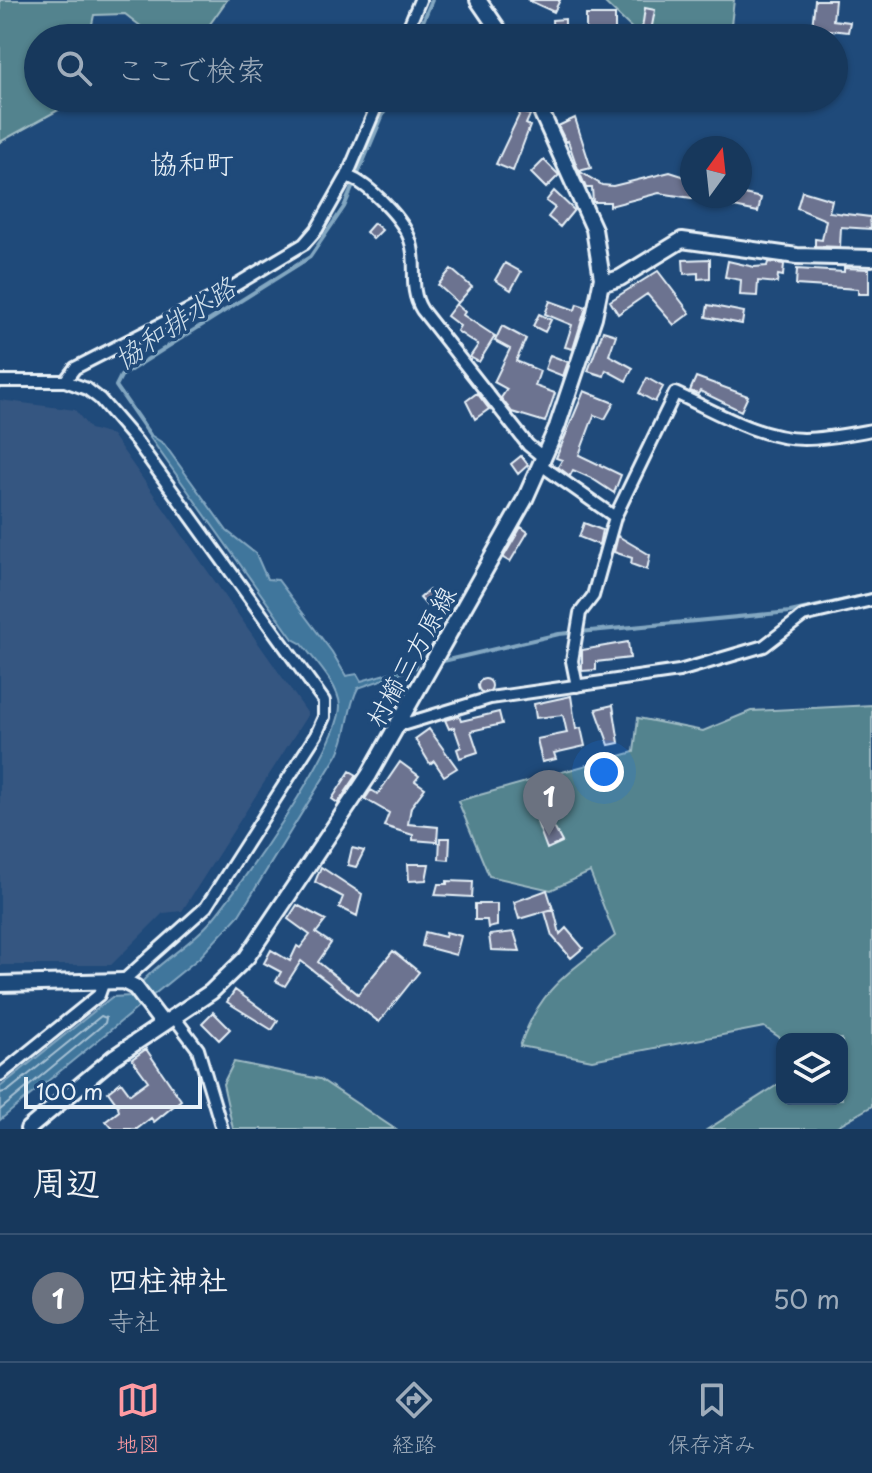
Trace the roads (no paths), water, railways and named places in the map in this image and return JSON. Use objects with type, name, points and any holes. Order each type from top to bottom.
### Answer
[{"type":"main road","points":[[478,0],[494,24]]},
{"type":"main road","name":"村櫛三方原線","points":[[28,1129],[101,1067],[165,1019],[219,986],[247,957],[358,793],[513,523],[542,462],[594,317],[601,284],[594,229],[541,112]]},
{"type":"main road","points":[[601,284],[620,278],[682,240],[797,256],[872,258]]},
{"type":"main road","points":[[0,984],[104,981],[129,984],[165,1019]]},
{"type":"street","points":[[410,24],[420,0]]},
{"type":"street","points":[[65,381],[75,368],[224,292],[296,251],[317,229],[353,178],[375,112]]},
{"type":"street","points":[[353,178],[373,191],[411,241],[413,287],[422,310],[542,462],[615,517]]},
{"type":"street","points":[[0,381],[65,381],[94,394],[124,425],[316,685],[326,709],[316,735],[206,907],[129,984]]},
{"type":"street","points":[[577,686],[572,661],[577,624],[593,596],[615,517],[675,393],[754,429],[783,436],[803,439],[872,430]]},
{"type":"street","points":[[400,722],[405,724],[490,698],[679,671],[764,646],[803,616],[872,600]]},
{"type":"street","points":[[0,1075],[99,995],[104,981]]},
{"type":"street","points":[[165,1019],[198,1049],[222,1129]]},
{"type":"water","points":[[146,432],[164,444],[227,531],[256,554],[267,579],[278,580],[332,652],[346,676],[357,674],[361,681],[417,665],[416,668],[358,688],[338,754],[239,915],[200,957],[0,1120],[0,1087],[112,997],[131,996],[149,975],[211,921],[265,849],[307,783],[336,725],[339,698],[325,673],[302,644],[293,639]]},
{"type":"waterway","name":"協和排水路","points":[[422,24],[432,0]]},
{"type":"waterway","name":"協和排水路","points":[[150,435],[116,386],[121,376],[310,257],[344,207],[384,112]]},
{"type":"waterway","points":[[439,662],[559,634],[790,612],[872,594]]},
{"type":"place","name":"四柱神社","points":[[549,836]]},
{"type":"district","name":"協和町","points":[[192,162]]}]
